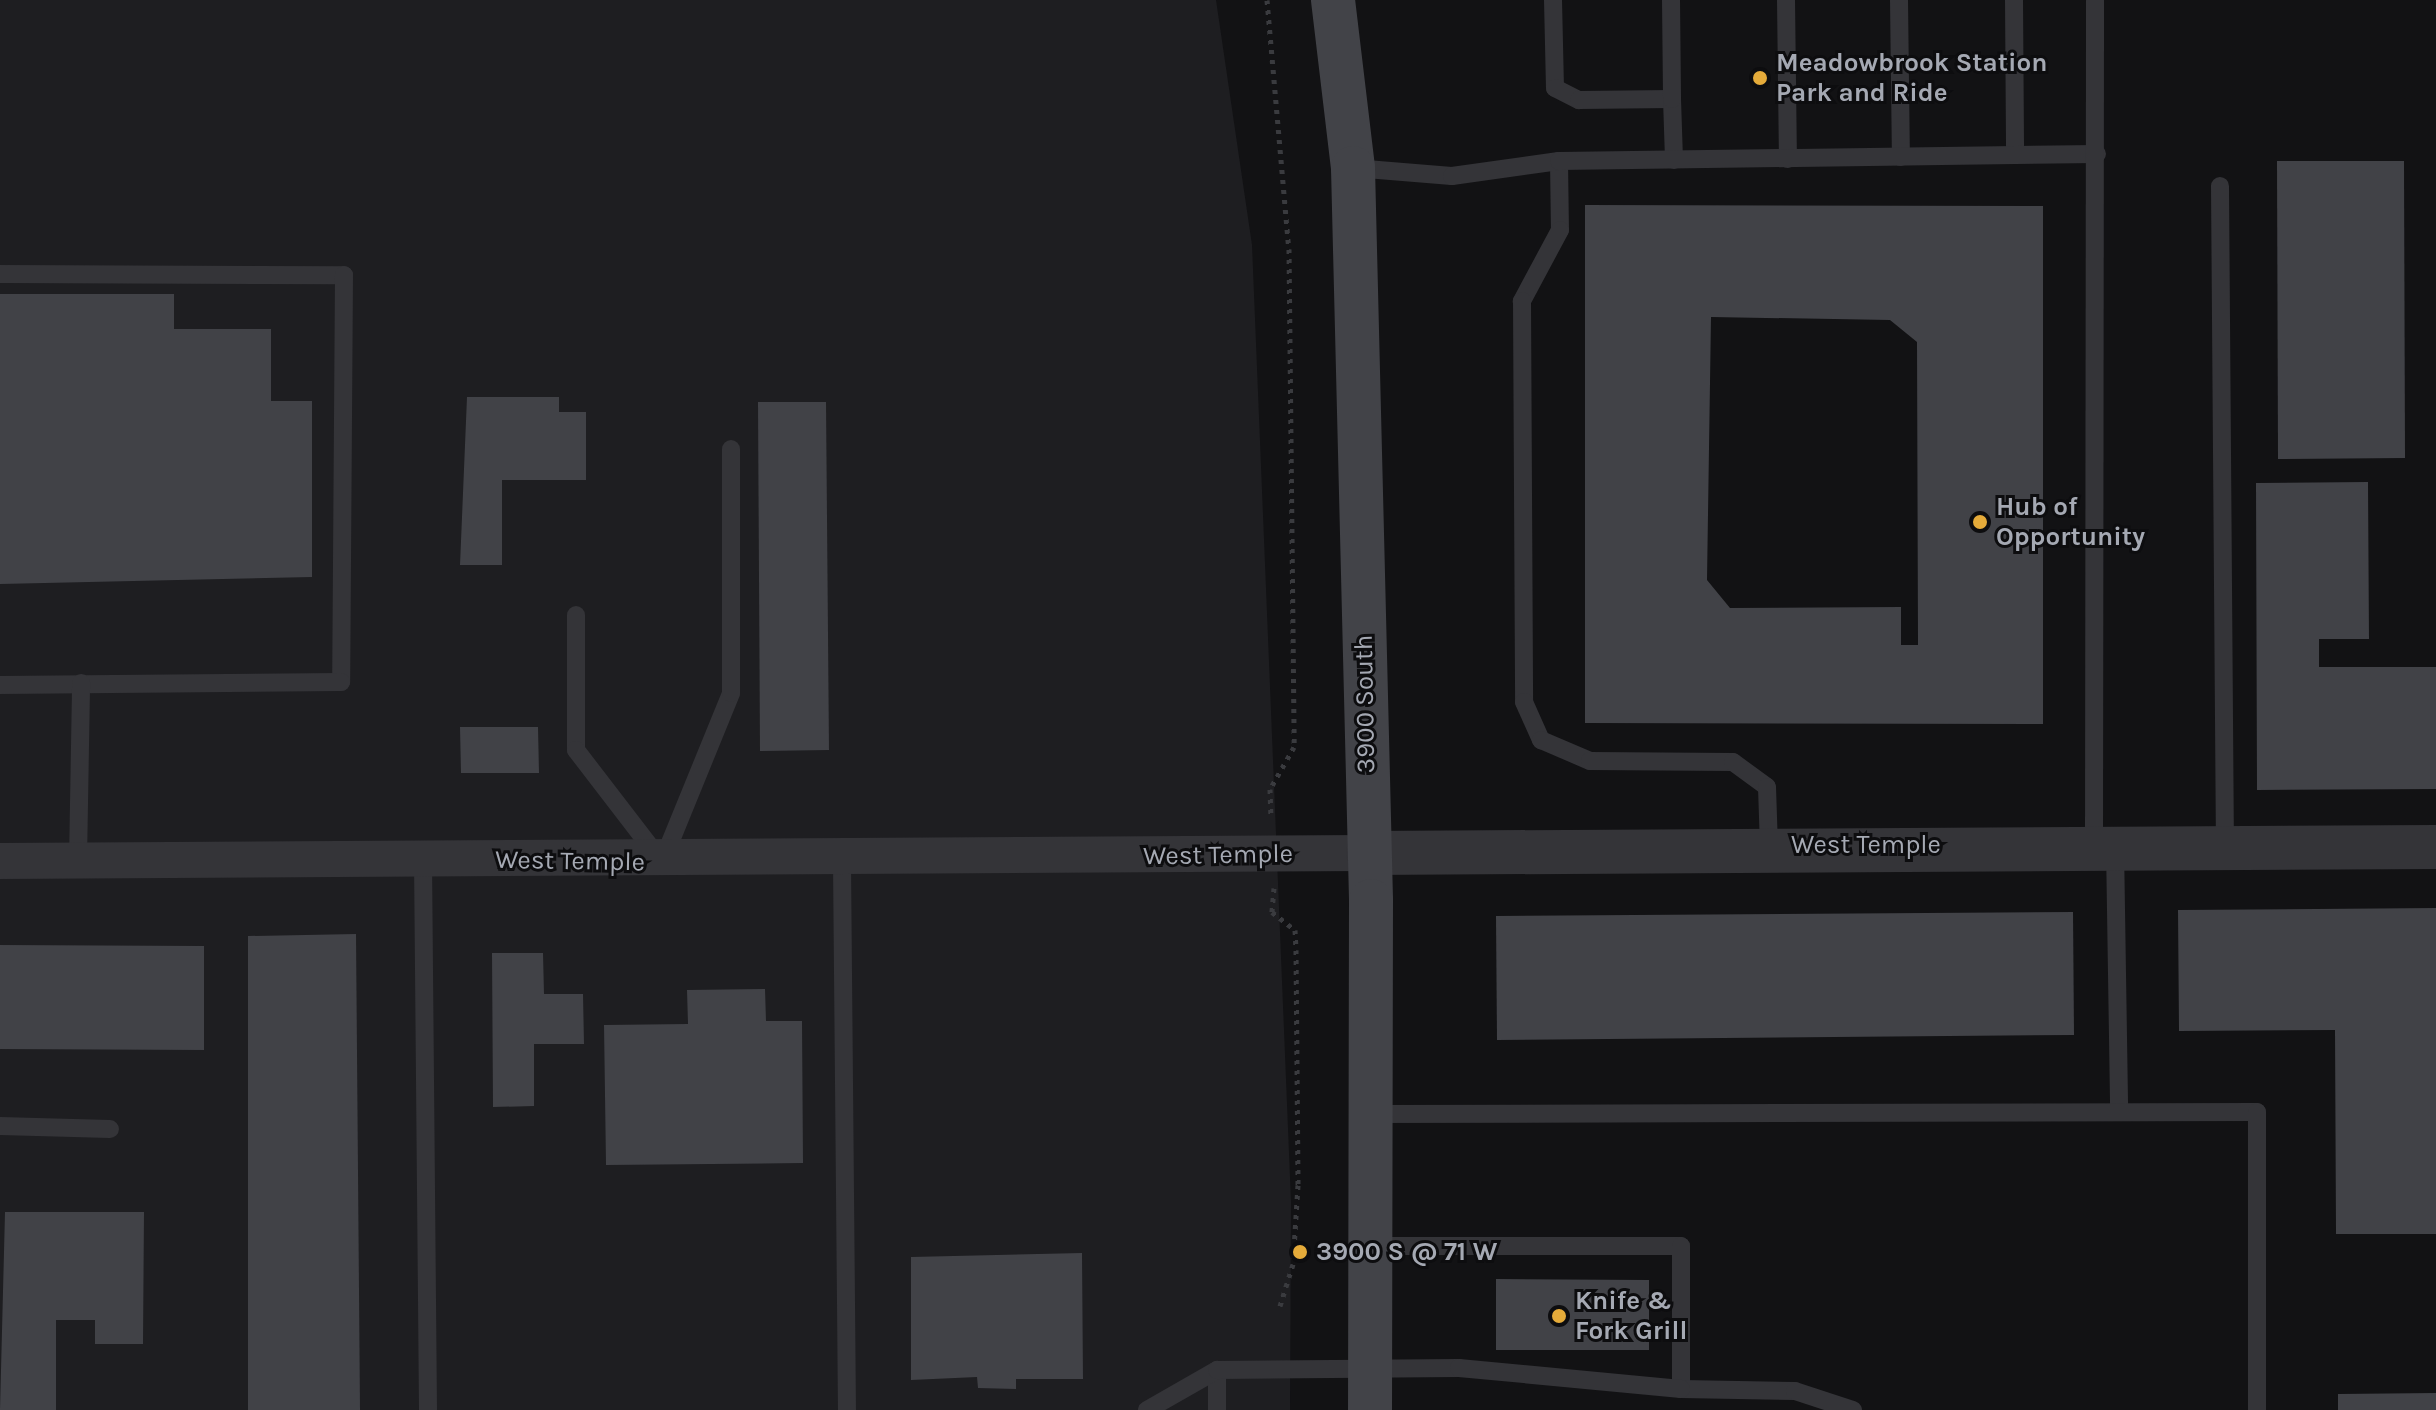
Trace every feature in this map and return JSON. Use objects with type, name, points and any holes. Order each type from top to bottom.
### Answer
[{"type":"main road","name":"3900 South","points":[[1333,0],[1353,168],[1368,853],[1370,1410]]},
{"type":"street","name":"West Temple","points":[[0,861],[423,859],[842,862],[1769,846],[2436,847]]},
{"type":"lane","points":[[1553,0],[1555,88],[1579,100],[1672,99]]},
{"type":"lane","points":[[1671,0],[1674,160]]},
{"type":"lane","points":[[1786,0],[1788,159]]},
{"type":"lane","points":[[1899,0],[1901,157]]},
{"type":"lane","points":[[2014,0],[2015,155]]},
{"type":"lane","points":[[2095,0],[2104,846],[2119,1112]]},
{"type":"lane","points":[[1353,168],[1452,176],[1559,161],[2097,154]]},
{"type":"lane","points":[[1559,161],[1560,230],[1522,301],[1524,702],[1541,740],[1590,761],[1733,762],[1767,787],[1769,846]]},
{"type":"lane","points":[[2220,186],[2225,845]]},
{"type":"lane","points":[[0,274],[344,275],[341,682],[0,685]]},
{"type":"lane","points":[[662,863],[731,693],[731,449]]},
{"type":"lane","points":[[576,615],[576,750],[662,863]]},
{"type":"lane","points":[[78,861],[81,683]]},
{"type":"lane","points":[[423,859],[428,1410]]},
{"type":"lane","points":[[842,862],[847,1410]]},
{"type":"lane","points":[[1368,1114],[2257,1112],[2257,1410]]},
{"type":"lane","points":[[0,1126],[110,1129]]},
{"type":"lane","points":[[1369,1246],[1681,1246],[1681,1389]]},
{"type":"lane","points":[[1147,1410],[1217,1370],[1370,1367],[1681,1389],[1795,1391],[1853,1410]]},
{"type":"lane","points":[[1217,1370],[1217,1410]]},
{"type":"path","points":[[1267,0],[1289,249],[1294,747],[1270,796]]},
{"type":"path","points":[[1275,908],[1295,930],[1296,965],[1298,1185],[1293,1264],[1280,1306]]},
{"type":"shaded area","points":[[0,0],[1216,0],[1252,245],[1291,1202],[1290,1410],[0,1410]]},
{"type":"building","points":[[2277,161],[2404,161],[2405,458],[2278,459]]},
{"type":"building","name":"Hub of Opportunity","points":[[1585,205],[2043,206],[2043,724],[1585,723]],"holes":[[[1711,317],[1890,320],[1917,342],[1918,645],[1901,645],[1901,607],[1730,608],[1707,580]]]},
{"type":"building","points":[[0,294],[174,294],[174,329],[271,329],[271,401],[312,401],[312,577],[0,584]]},
{"type":"building","points":[[467,397],[559,397],[559,412],[586,412],[586,480],[502,480],[502,565],[460,565]]},
{"type":"building","points":[[758,402],[826,402],[829,750],[760,751]]},
{"type":"building","points":[[2368,482],[2369,639],[2319,639],[2319,667],[2436,667],[2436,789],[2257,790],[2256,483]]},
{"type":"building","points":[[460,727],[538,727],[539,773],[461,773]]},
{"type":"building","points":[[2436,908],[2436,1234],[2336,1234],[2335,1030],[2179,1031],[2178,910]]},
{"type":"building","points":[[2073,912],[2074,1035],[1497,1040],[1496,916]]},
{"type":"building","points":[[356,934],[360,1410],[248,1410],[248,936]]},
{"type":"building","points":[[0,945],[204,946],[204,1050],[0,1049]]},
{"type":"building","points":[[492,953],[543,953],[544,994],[583,994],[584,1044],[534,1044],[534,1106],[493,1107]]},
{"type":"building","points":[[765,989],[766,1021],[802,1021],[803,1163],[606,1165],[604,1025],[688,1024],[687,990]]},
{"type":"building","points":[[5,1212],[144,1212],[143,1344],[95,1344],[95,1320],[56,1320],[56,1410],[0,1410]]},
{"type":"building","points":[[1082,1253],[1083,1379],[1016,1379],[1016,1389],[978,1388],[977,1377],[911,1380],[911,1257]]},
{"type":"building","points":[[1496,1279],[1649,1280],[1649,1350],[1496,1350]]},
{"type":"building","points":[[2436,1393],[2436,1410],[2338,1410],[2338,1394]]},
{"type":"place","name":"Meadowbrook Station Park and Ride","points":[[1760,78]]},
{"type":"place","name":"Hub of Opportunity","points":[[1980,522]]},
{"type":"place","name":"3900 S @ 71 W","points":[[1300,1252]]},
{"type":"place","name":"Knife & Fork Grill","points":[[1559,1316]]}]
